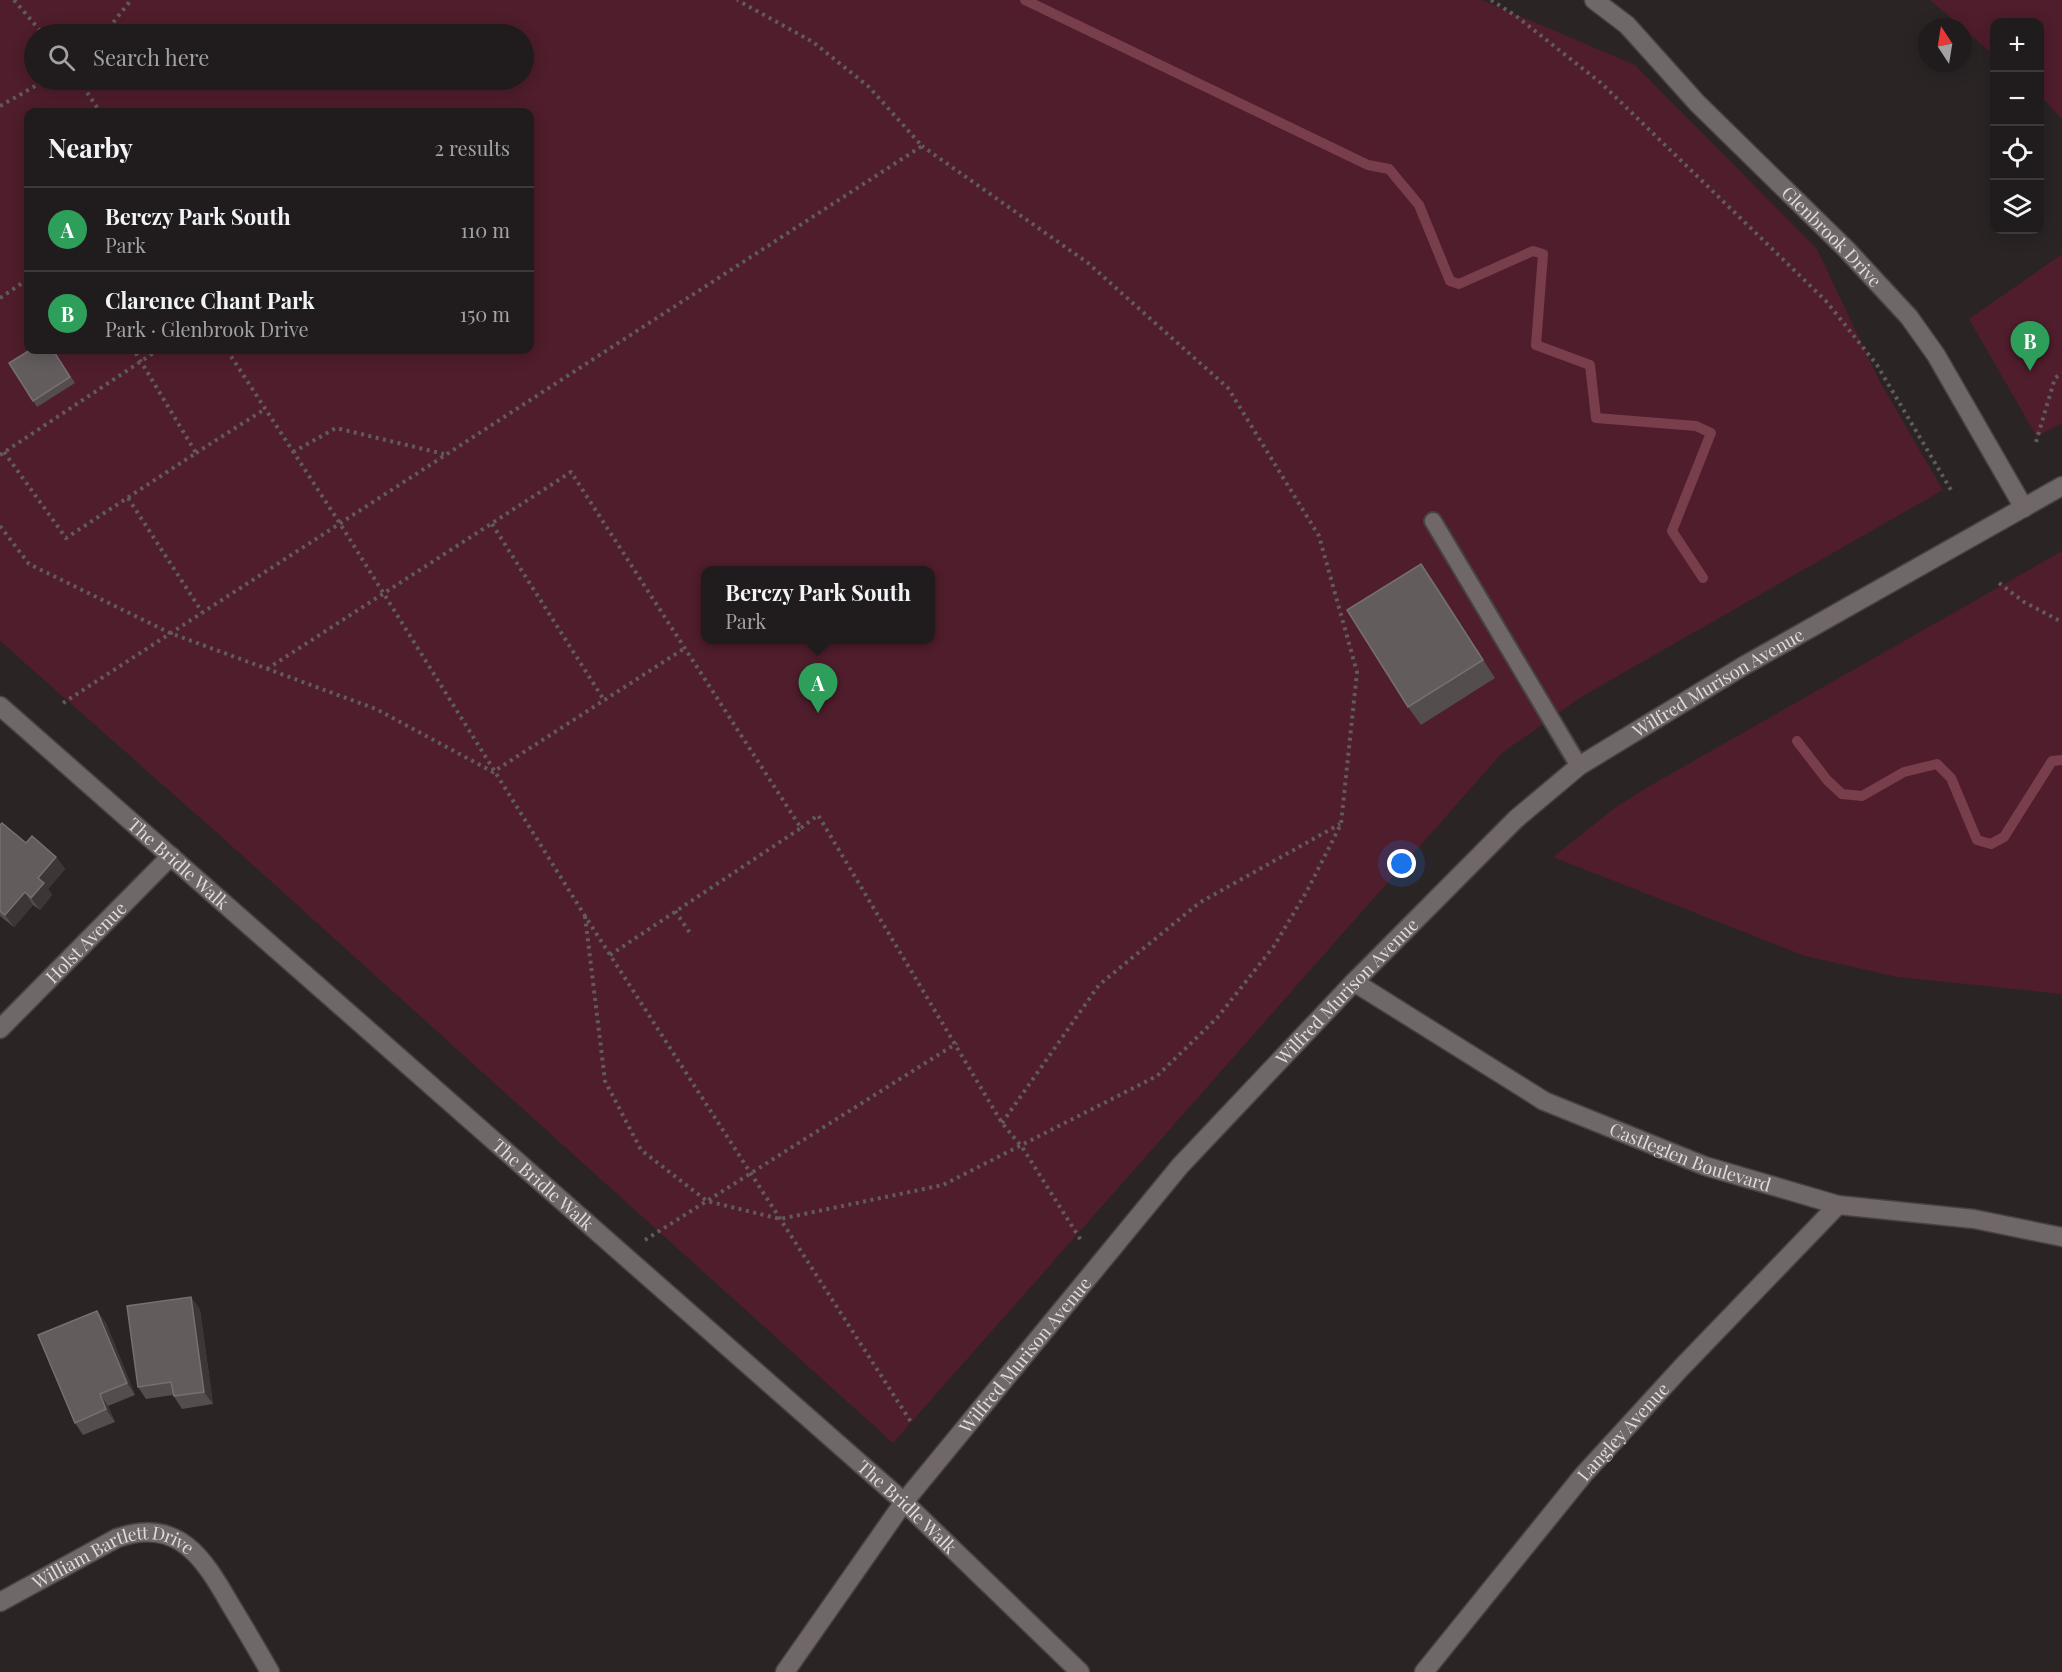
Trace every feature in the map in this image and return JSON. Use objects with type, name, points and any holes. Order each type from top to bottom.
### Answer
[{"type":"street","name":"Glenbrook Drive","points":[[1594,0],[1627,25],[1697,103],[1847,250],[1910,317],[1936,354],[2024,508]]},
{"type":"street","name":"Wilfred Murison Avenue","points":[[785,1672],[904,1502],[1180,1166],[1478,855],[1579,766],[1745,665],[2062,486]]},
{"type":"street","name":"The Bridle Walk","points":[[0,706],[904,1502],[1080,1672]]},
{"type":"street","name":"Holst Avenue","points":[[0,1029],[171,856]]},
{"type":"street","name":"Castleglen Boulevard","points":[[1354,982],[1544,1101],[1705,1166],[1838,1205],[1974,1219],[2062,1238]]},
{"type":"street","name":"Langley Avenue","points":[[1424,1672],[1584,1474],[1681,1368],[1838,1205]]},
{"type":"street","name":"William Bartlett Drive","points":[[0,1602],[117,1538],[138,1532],[160,1533],[189,1547],[213,1574],[270,1672]]},
{"type":"lane","points":[[1433,521],[1579,766]]},
{"type":"path","points":[[14,0],[35,24]]},
{"type":"path","points":[[112,24],[132,0]]},
{"type":"path","points":[[585,916],[605,1081],[641,1150],[707,1201],[780,1219],[943,1185],[1022,1147],[1157,1076],[1217,1018],[1274,946],[1307,891],[1341,824],[1357,672],[1319,536],[1228,388],[1088,263],[922,146],[868,87],[813,42],[737,0]]},
{"type":"path","points":[[1491,0],[1516,16],[1601,83],[1827,302],[1877,365],[1951,490]]},
{"type":"path","points":[[0,106],[28,90]]},
{"type":"path","points":[[86,90],[97,108]]},
{"type":"path","points":[[63,704],[339,522],[922,146]]},
{"type":"path","points":[[0,298],[24,282]]},
{"type":"path","points":[[137,354],[196,453]]},
{"type":"path","points":[[152,354],[2,453],[66,538],[265,409]]},
{"type":"path","points":[[230,354],[339,522],[493,772],[911,1422]]},
{"type":"path","points":[[2036,442],[2055,378],[2062,373]]},
{"type":"path","points":[[293,452],[336,428],[444,454]]},
{"type":"path","points":[[267,669],[571,472],[801,828]]},
{"type":"path","points":[[128,498],[202,612]]},
{"type":"path","points":[[492,524],[604,700]]},
{"type":"path","points":[[0,526],[29,564],[170,633],[376,710],[493,772]]},
{"type":"path","points":[[1999,583],[2024,602],[2062,622]]},
{"type":"path","points":[[493,772],[685,648]]},
{"type":"path","points":[[610,955],[819,815],[957,1043],[1002,1124],[1022,1147],[1097,1267]]},
{"type":"path","points":[[1002,1124],[1098,985],[1198,903],[1341,824]]},
{"type":"path","points":[[675,911],[692,936]]},
{"type":"path","points":[[622,1254],[957,1043]]},
{"type":"shaded area","points":[[0,0],[1482,0],[1635,65],[1817,249],[1880,382],[1943,490],[1581,697],[1502,753],[893,1443],[224,839],[0,641]]},
{"type":"shaded area","points":[[1930,0],[2062,0],[2062,119],[2044,99],[2044,18],[1990,18],[1990,52],[1972,36],[1972,18],[1951,18]]},
{"type":"shaded area","points":[[2062,254],[2062,423],[2037,437],[1969,319]]},
{"type":"shaded area","points":[[2062,551],[2062,994],[1897,977],[1805,956],[1553,857],[1616,807],[1646,788]]},
{"type":"building","points":[[24,354],[56,354],[70,377],[33,401],[9,363]]},
{"type":"building","points":[[1421,564],[1483,660],[1408,707],[1347,610]]},
{"type":"building","points":[[2,823],[26,843],[32,836],[56,857],[38,878],[44,883],[31,898],[25,892],[5,915],[0,911],[0,825]]},
{"type":"building","points":[[191,1297],[204,1392],[174,1396],[171,1382],[138,1387],[127,1306]]},
{"type":"building","points":[[97,1311],[127,1383],[100,1394],[106,1409],[75,1423],[38,1335]]},
{"type":"waterway","points":[[1025,0],[1368,165],[1389,169],[1419,205],[1450,281],[1459,284],[1533,251],[1543,254],[1536,345],[1590,365],[1596,418],[1696,426],[1711,433],[1672,531],[1703,578]]},
{"type":"waterway","points":[[1797,741],[1827,780],[1842,794],[1862,796],[1904,772],[1937,764],[1951,778],[1977,840],[1991,844],[2004,837],[2052,761],[2062,760]]},
{"type":"place","name":"Clarence Chant Park","points":[[2030,371]]},
{"type":"place","name":"Berczy Park South","points":[[818,713]]}]
